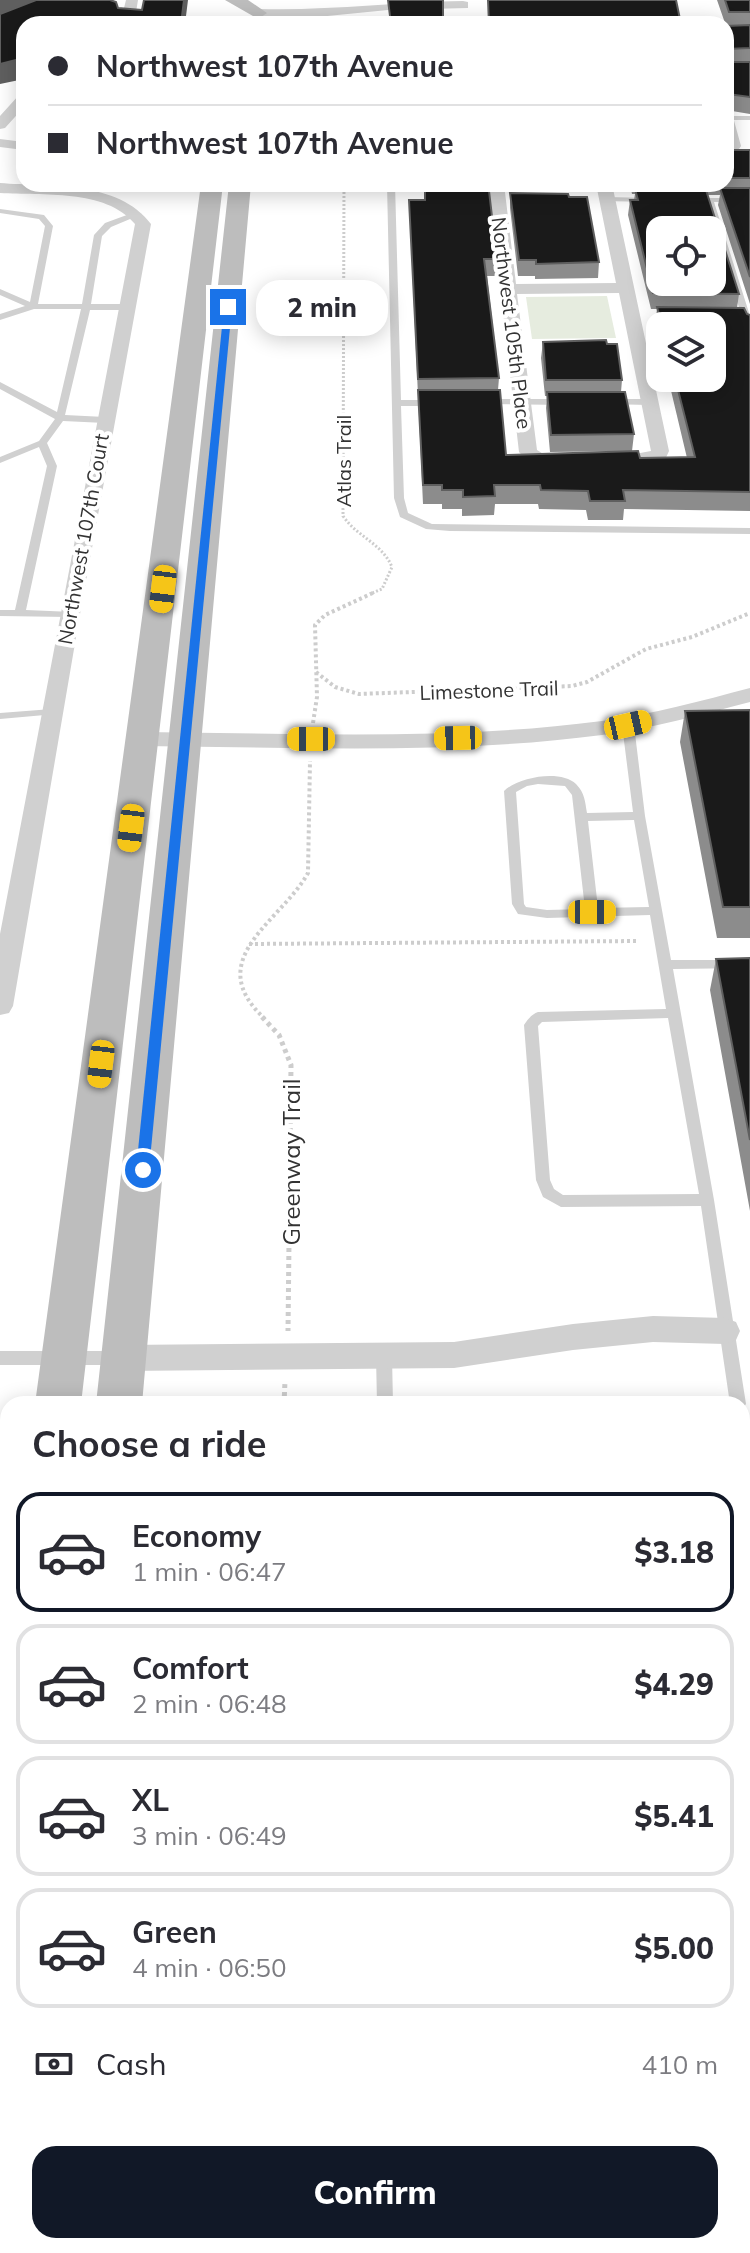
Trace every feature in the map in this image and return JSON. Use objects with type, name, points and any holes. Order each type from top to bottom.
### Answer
[{"type":"main road","points":[[234,0],[258,10]]},
{"type":"main road","points":[[59,1396],[211,192]]},
{"type":"main road","points":[[120,1396],[239,192]]},
{"type":"street","points":[[258,10],[363,0]]},
{"type":"street","points":[[258,10],[307,14],[409,3],[463,2]]},
{"type":"street","points":[[0,125],[16,99]]},
{"type":"street","points":[[734,149],[750,157]]},
{"type":"street","points":[[37,192],[110,200],[129,206],[138,214]]},
{"type":"street","name":"Northwest 105th Place","points":[[502,194],[508,289],[522,346],[522,402],[528,452],[535,459],[547,462],[643,462],[657,458],[660,451],[649,402]]},
{"type":"street","points":[[601,194],[624,288],[639,317],[630,346],[649,402]]},
{"type":"street","name":"Northwest 107th Court","points":[[0,1006],[9,906],[52,712],[128,307],[143,224],[138,214]]},
{"type":"street","points":[[508,289],[624,288]]},
{"type":"street","points":[[142,739],[505,737],[628,725],[750,695]]},
{"type":"street","points":[[123,1358],[454,1355],[573,1337],[653,1329],[725,1331]]},
{"type":"lane","points":[[391,192],[399,498],[403,515],[415,522],[450,528],[750,531]]},
{"type":"lane","points":[[601,194],[665,200]]},
{"type":"lane","points":[[680,200],[750,200]]},
{"type":"lane","points":[[709,200],[745,321]]},
{"type":"lane","points":[[0,211],[41,217],[49,226],[33,306]]},
{"type":"lane","points":[[0,460],[42,443],[60,418],[86,307],[98,235],[108,225],[138,214]]},
{"type":"lane","points":[[0,292],[33,306]]},
{"type":"lane","points":[[0,317],[33,306],[128,307]]},
{"type":"lane","points":[[0,385],[60,418],[105,420]]},
{"type":"lane","points":[[475,402],[570,402]]},
{"type":"lane","points":[[602,402],[649,402]]},
{"type":"lane","points":[[397,403],[444,403]]},
{"type":"lane","points":[[20,613],[52,466],[42,443]]},
{"type":"lane","points":[[0,613],[69,614]]},
{"type":"lane","points":[[0,716],[52,712]]},
{"type":"lane","points":[[628,725],[639,816],[707,1200],[737,1396]]},
{"type":"lane","points":[[592,912],[578,794],[569,783],[552,780],[520,783],[510,791],[518,904],[522,911],[547,914],[657,911]]},
{"type":"lane","points":[[582,817],[639,816]]},
{"type":"lane","points":[[666,965],[750,964]]},
{"type":"lane","points":[[675,1013],[538,1017],[531,1025],[543,1180],[548,1193],[561,1201],[707,1200]]},
{"type":"lane","points":[[384,1356],[385,1396]]},
{"type":"lane","points":[[0,1358],[123,1358]]},
{"type":"path","name":"Atlas Trail","points":[[316,671],[315,625],[325,615],[382,589],[392,567],[380,546],[356,532],[343,516],[344,192]]},
{"type":"path","name":"Limestone Trail","points":[[316,671],[325,682],[342,691],[359,694],[572,686],[587,682],[638,652],[692,637],[750,613]]},
{"type":"path","points":[[249,944],[262,925],[300,888],[308,873],[316,671]]},
{"type":"path","points":[[249,944],[600,944],[662,940]]},
{"type":"path","name":"Greenway Trail","points":[[249,944],[242,965],[244,994],[252,1007],[276,1031],[291,1065],[284,1396]]},
{"type":"shaded area","points":[[607,296],[616,338],[532,339],[526,297]]},
{"type":"building","points":[[36,0],[110,0],[116,2],[118,8],[142,10],[144,0],[184,0],[182,16],[16,16],[16,60],[0,64],[0,14]]},
{"type":"building","points":[[388,0],[443,0],[443,16],[390,16]]},
{"type":"building","points":[[488,0],[676,0],[679,16],[489,16]]},
{"type":"building","points":[[725,0],[750,0],[750,12],[729,12]]},
{"type":"building","points":[[750,25],[750,48],[734,49],[734,26]]},
{"type":"building","points":[[734,62],[750,62],[750,97],[734,95]]},
{"type":"building","points":[[734,150],[750,150],[750,178],[734,178]]},
{"type":"building","points":[[734,188],[750,188],[750,277],[721,192],[734,192]]},
{"type":"building","points":[[425,192],[489,192],[497,259],[484,259],[499,378],[418,379],[409,200],[425,200]]},
{"type":"building","points":[[636,192],[707,192],[714,216],[646,216],[646,265],[630,200],[638,200]]},
{"type":"building","points":[[510,193],[587,197],[599,262],[536,264],[536,260],[519,260]]},
{"type":"building","points":[[726,253],[739,294],[726,294]]},
{"type":"building","points":[[657,307],[744,308],[750,315],[750,492],[623,490],[625,501],[590,501],[588,491],[541,490],[540,485],[494,485],[495,496],[463,497],[463,490],[442,490],[442,485],[423,485],[418,390],[500,390],[506,455],[638,451],[640,458],[695,457],[679,392],[726,392],[726,312],[658,312]]},
{"type":"building","points":[[606,340],[607,344],[617,344],[622,380],[546,380],[543,342]]},
{"type":"building","points":[[547,392],[625,392],[634,434],[551,435]]},
{"type":"building","points":[[750,710],[750,907],[723,907],[685,711]]},
{"type":"building","points":[[750,958],[750,1140],[716,959]]},
{"type":"route","points":[[143,1170],[228,307]]}]
